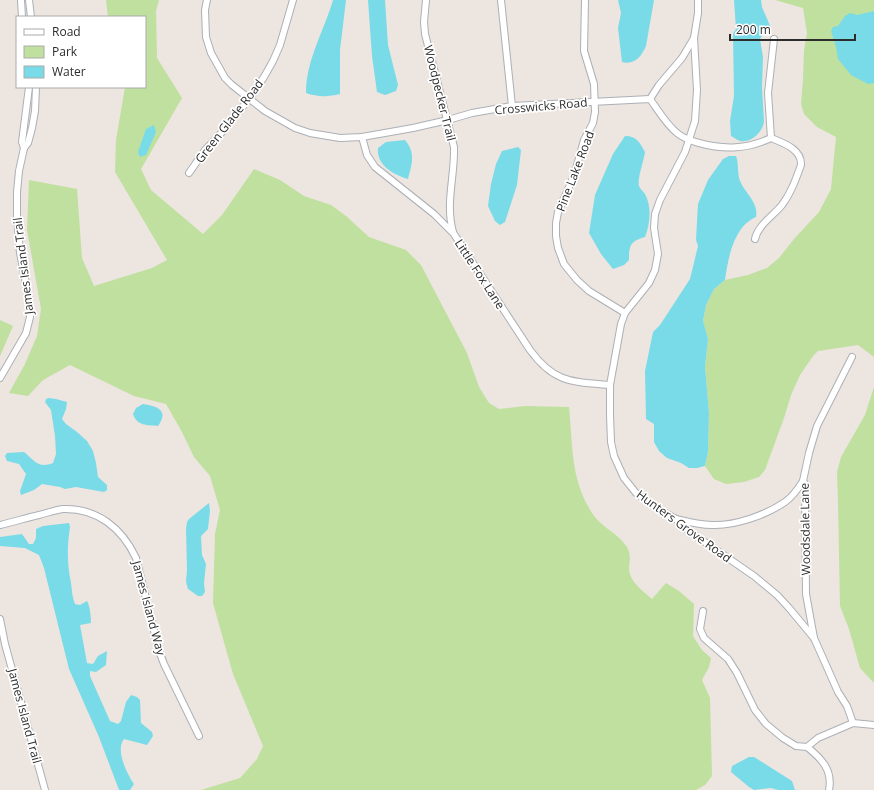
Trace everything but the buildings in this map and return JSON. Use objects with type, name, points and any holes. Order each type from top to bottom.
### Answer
[{"type":"street","points":[[21,0],[22,16]]},
{"type":"street","points":[[29,0],[31,16]]},
{"type":"street","name":"Crosswicks Road","points":[[207,0],[205,10],[206,37],[211,54],[225,78],[265,111],[295,128],[325,136],[340,138],[362,137],[413,128],[472,113],[512,106],[650,99]]},
{"type":"street","name":"Green Glade Road","points":[[189,173],[205,150],[224,130],[249,98],[273,61],[293,0]]},
{"type":"street","name":"Woodpecker Trail","points":[[426,0],[424,22],[425,34],[454,147],[449,205],[454,234]]},
{"type":"street","points":[[501,0],[512,106]]},
{"type":"street","name":"Pine Lake Road","points":[[585,0],[584,51],[594,84],[595,112],[593,123],[584,140],[574,176],[558,212],[556,236],[558,248],[564,264],[577,280],[589,291],[625,313]]},
{"type":"street","name":"Hunters Grove Road","points":[[698,0],[698,13],[694,38],[697,103],[695,121],[690,140],[660,200],[655,214],[654,228],[658,254],[655,270],[649,283],[625,313],[617,344],[610,385],[612,442],[617,463],[624,478],[636,493],[676,519],[686,529],[767,586],[789,608],[814,638],[838,692],[847,706],[853,723]]},
{"type":"street","points":[[694,38],[682,58],[650,99],[677,133],[690,140],[713,147],[731,148],[754,145],[771,138],[792,148],[797,153],[801,161],[801,165],[791,191],[781,205],[759,229],[755,239]]},
{"type":"street","points":[[771,138],[768,93],[774,39]]},
{"type":"street","name":"James Island Trail","points":[[0,378],[26,333],[30,317],[29,299],[20,253],[17,216],[18,182],[24,148],[22,142],[29,88]]},
{"type":"street","name":"James Island Trail","points":[[24,148],[28,143],[32,128],[35,111],[36,88]]},
{"type":"street","name":"Little Fox Lane","points":[[362,137],[367,155],[375,167],[434,214],[454,234],[530,350],[543,367],[554,375],[569,381],[610,385]]},
{"type":"street","name":"Woodsdale Lane","points":[[814,638],[806,594],[805,484],[803,481],[817,426],[852,358]]},
{"type":"street","points":[[676,519],[710,525],[742,522],[785,502],[793,495],[803,481]]},
{"type":"street","name":"James Island Way","points":[[0,525],[55,510],[75,510],[94,515],[112,524],[120,532],[136,558],[159,651],[198,736]]},
{"type":"street","points":[[703,611],[700,629],[704,638],[728,659],[737,673],[755,710],[766,724],[783,738],[796,746],[807,747],[818,756],[828,769],[830,784],[829,790]]},
{"type":"street","name":"James Island Trail","points":[[0,619],[5,644],[45,790]]},
{"type":"street","points":[[807,747],[818,738],[853,723],[874,725]]},
{"type":"green space","points":[[106,0],[159,0],[156,11],[157,58],[182,98],[141,169],[151,190],[203,234],[222,215],[254,169],[280,180],[304,196],[331,205],[346,216],[369,237],[406,250],[421,265],[467,353],[479,387],[489,403],[499,409],[525,406],[569,407],[572,450],[581,490],[586,503],[597,520],[620,539],[627,547],[630,555],[629,571],[631,578],[639,588],[652,599],[666,583],[679,591],[694,604],[693,636],[702,650],[711,658],[709,667],[702,680],[710,698],[712,776],[705,785],[696,790],[201,790],[240,778],[257,759],[263,746],[233,674],[213,603],[215,534],[220,510],[210,476],[194,457],[166,404],[134,396],[70,365],[43,380],[28,396],[9,393],[25,364],[37,336],[41,309],[27,230],[29,180],[77,189],[82,258],[94,286],[152,268],[167,260],[115,172],[116,140],[125,88],[146,88],[146,16],[108,16]]},
{"type":"green space","points":[[775,0],[874,0],[874,357],[858,345],[818,351],[800,375],[791,395],[765,470],[759,477],[744,482],[726,484],[714,479],[705,466],[708,452],[709,413],[705,367],[708,339],[703,322],[706,305],[714,289],[725,280],[748,275],[767,268],[779,258],[819,212],[831,189],[836,137],[817,127],[804,114],[801,104],[804,50],[807,33],[803,8]]},
{"type":"green space","points":[[0,320],[13,326],[0,356]]},
{"type":"green space","points":[[874,387],[874,683],[860,668],[849,629],[840,606],[837,472],[841,457],[865,415]]},
{"type":"water","points":[[333,0],[346,0],[340,50],[340,94],[318,96],[306,93],[307,81],[312,57]]},
{"type":"water","points":[[368,0],[385,0],[388,45],[398,85],[396,91],[385,95],[377,92],[372,56]]},
{"type":"water","points":[[618,0],[654,0],[646,46],[640,57],[627,63],[622,62],[618,28],[621,13]]},
{"type":"water","points":[[734,0],[761,0],[762,7],[771,28],[765,31],[760,39],[763,57],[762,87],[764,122],[761,130],[752,139],[744,141],[739,141],[731,136],[730,121],[734,96],[733,34],[736,29]]},
{"type":"water","points":[[874,11],[874,83],[868,84],[851,75],[838,59],[831,31],[833,27],[838,26],[845,16],[850,13],[857,15]]},
{"type":"water","points":[[154,125],[156,132],[146,155],[140,157],[138,152],[146,129]]},
{"type":"water","points":[[625,136],[632,137],[640,143],[645,152],[640,174],[639,187],[645,194],[649,204],[649,221],[645,237],[636,240],[631,245],[629,260],[624,265],[613,269],[601,254],[589,233],[595,195],[613,154]]},
{"type":"water","points":[[405,140],[411,149],[412,154],[412,163],[408,179],[397,175],[387,168],[383,164],[378,154],[378,148],[386,142]]},
{"type":"water","points":[[518,147],[521,150],[517,185],[505,222],[500,225],[495,221],[488,206],[491,184],[496,164],[502,151]]},
{"type":"water","points":[[729,156],[736,156],[740,181],[754,203],[756,217],[748,221],[737,235],[730,253],[725,280],[714,289],[706,305],[703,321],[708,339],[705,367],[709,413],[708,452],[705,466],[689,468],[681,463],[667,458],[659,451],[654,442],[654,424],[646,419],[645,371],[653,332],[660,325],[690,279],[698,246],[696,240],[698,204],[708,180],[723,159]]},
{"type":"water","points":[[49,398],[67,402],[62,419],[87,441],[93,451],[98,477],[107,485],[107,490],[104,492],[76,487],[65,489],[42,484],[34,490],[21,495],[20,491],[26,474],[19,464],[7,461],[5,456],[7,453],[24,452],[37,463],[48,465],[53,463],[56,454],[55,436],[51,410],[45,402],[46,399]]},
{"type":"water","points":[[143,404],[153,406],[160,410],[163,416],[158,426],[143,424],[137,421],[133,414],[136,408]]},
{"type":"water","points":[[209,503],[210,511],[208,529],[201,536],[202,555],[206,564],[204,583],[205,592],[202,596],[198,596],[188,589],[186,582],[186,528],[189,519]]},
{"type":"water","points":[[69,523],[68,562],[73,598],[75,604],[80,605],[87,601],[91,615],[91,623],[80,625],[87,663],[93,664],[98,656],[107,651],[106,665],[96,672],[90,671],[90,676],[110,721],[118,724],[121,721],[126,702],[131,695],[137,697],[140,700],[141,723],[152,732],[153,736],[147,745],[124,739],[121,755],[128,774],[134,784],[130,790],[119,790],[99,737],[69,669],[44,568],[39,555],[25,548],[0,546],[0,537],[22,534],[29,544],[33,544],[36,538],[36,529],[43,526]]},
{"type":"water","points":[[749,757],[754,757],[792,781],[795,790],[778,790],[771,788],[754,790],[749,787],[731,772],[732,766]]}]
